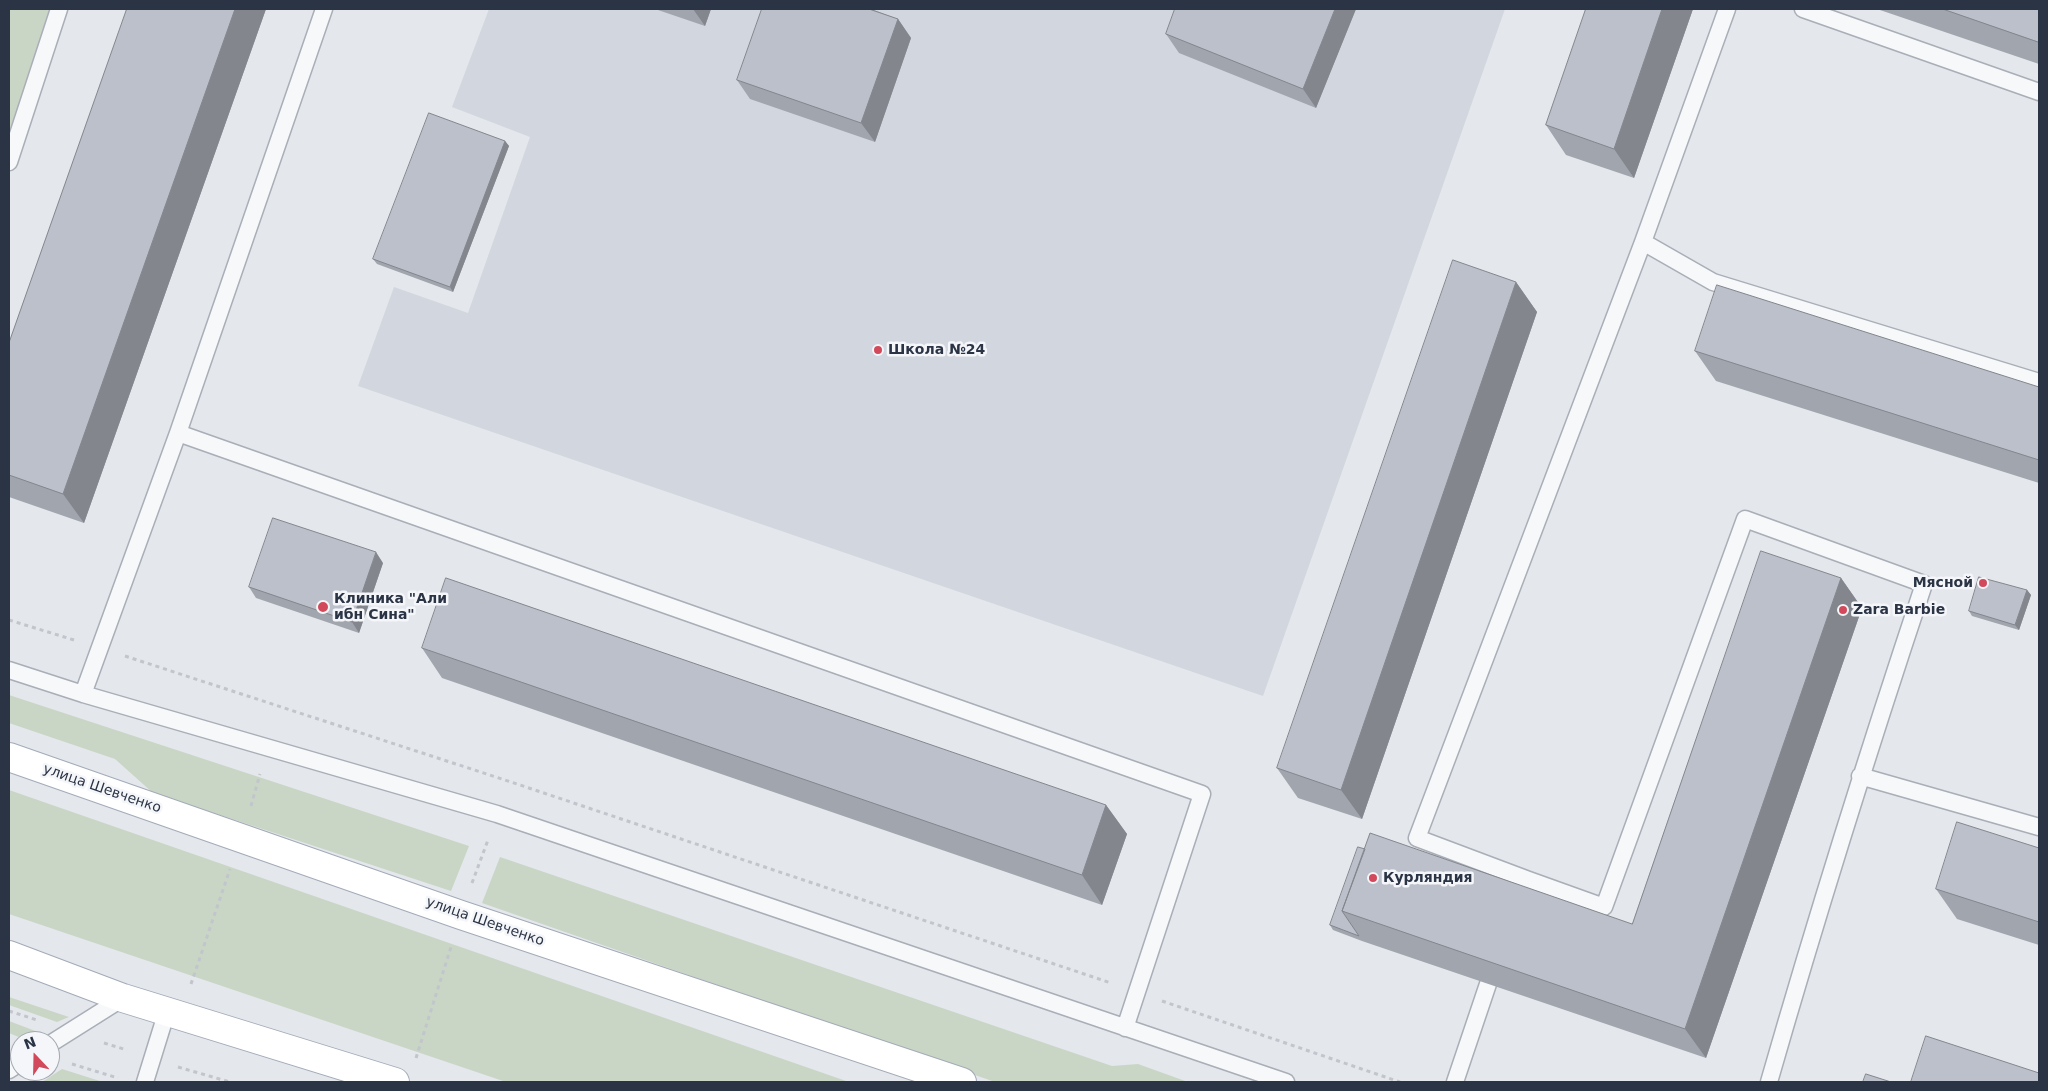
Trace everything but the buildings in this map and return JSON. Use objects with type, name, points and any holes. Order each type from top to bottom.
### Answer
[{"type":"main road","name":"улица Шевченко","points":[[9,757],[461,915],[962,1082]]},
{"type":"main road","points":[[9,955],[123,998],[395,1082]]},
{"type":"lane","points":[[9,162],[59,9]]},
{"type":"lane","points":[[83,694],[178,433],[324,9]]},
{"type":"lane","points":[[1727,9],[1643,242],[1417,838],[1604,907],[1745,519],[1924,584],[1860,776],[1769,1082]]},
{"type":"lane","points":[[1803,9],[2039,92]]},
{"type":"lane","points":[[1643,242],[1713,282],[2039,382]]},
{"type":"lane","points":[[178,433],[1202,794],[1124,1028]]},
{"type":"lane","points":[[9,670],[83,694],[497,814],[1286,1082]]},
{"type":"lane","points":[[1860,776],[2039,827]]},
{"type":"lane","points":[[1516,906],[1526,879]]},
{"type":"lane","points":[[1456,1082],[1488,984]]},
{"type":"lane","points":[[60,1037],[123,998]]},
{"type":"lane","points":[[145,1082],[152,1059],[173,1013]]},
{"type":"path","points":[[9,620],[514,783],[1400,1082]]},
{"type":"path","points":[[173,1013],[241,838],[268,747]]},
{"type":"path","points":[[471,886],[497,814]]},
{"type":"path","points":[[416,1061],[453,939]]},
{"type":"path","points":[[9,1011],[152,1059],[230,1082]]},
{"type":"path","points":[[67,1062],[116,1079]]},
{"type":"shaded area","name":"Школа №24","points":[[489,9],[1505,9],[1263,696],[358,386],[394,287],[468,313],[530,137],[452,107]]},
{"type":"green space","points":[[9,9],[59,9],[9,162]]},
{"type":"green space","points":[[9,695],[469,846],[451,891],[153,793],[115,759],[9,723]]},
{"type":"green space","points":[[9,790],[849,1082],[506,1082],[9,914]]},
{"type":"green space","points":[[500,857],[1112,1066],[1138,1064],[1188,1082],[995,1082],[482,903]]},
{"type":"green space","points":[[9,997],[69,1017],[57,1022],[9,1005]]},
{"type":"green space","points":[[9,1021],[35,1031],[10,1031],[9,1033]]},
{"type":"green space","points":[[62,1069],[103,1082],[42,1082],[60,1081],[60,1070]]},
{"type":"place","name":"Школа №24","points":[[878,350]]},
{"type":"place","name":"Мясной","points":[[1983,583]]},
{"type":"place","name":"Клиника \"Али ибн Сина\"","points":[[323,607]]},
{"type":"place","name":"Zara Barbie","points":[[1843,610]]},
{"type":"place","name":"Курляндия","points":[[1373,878]]}]
